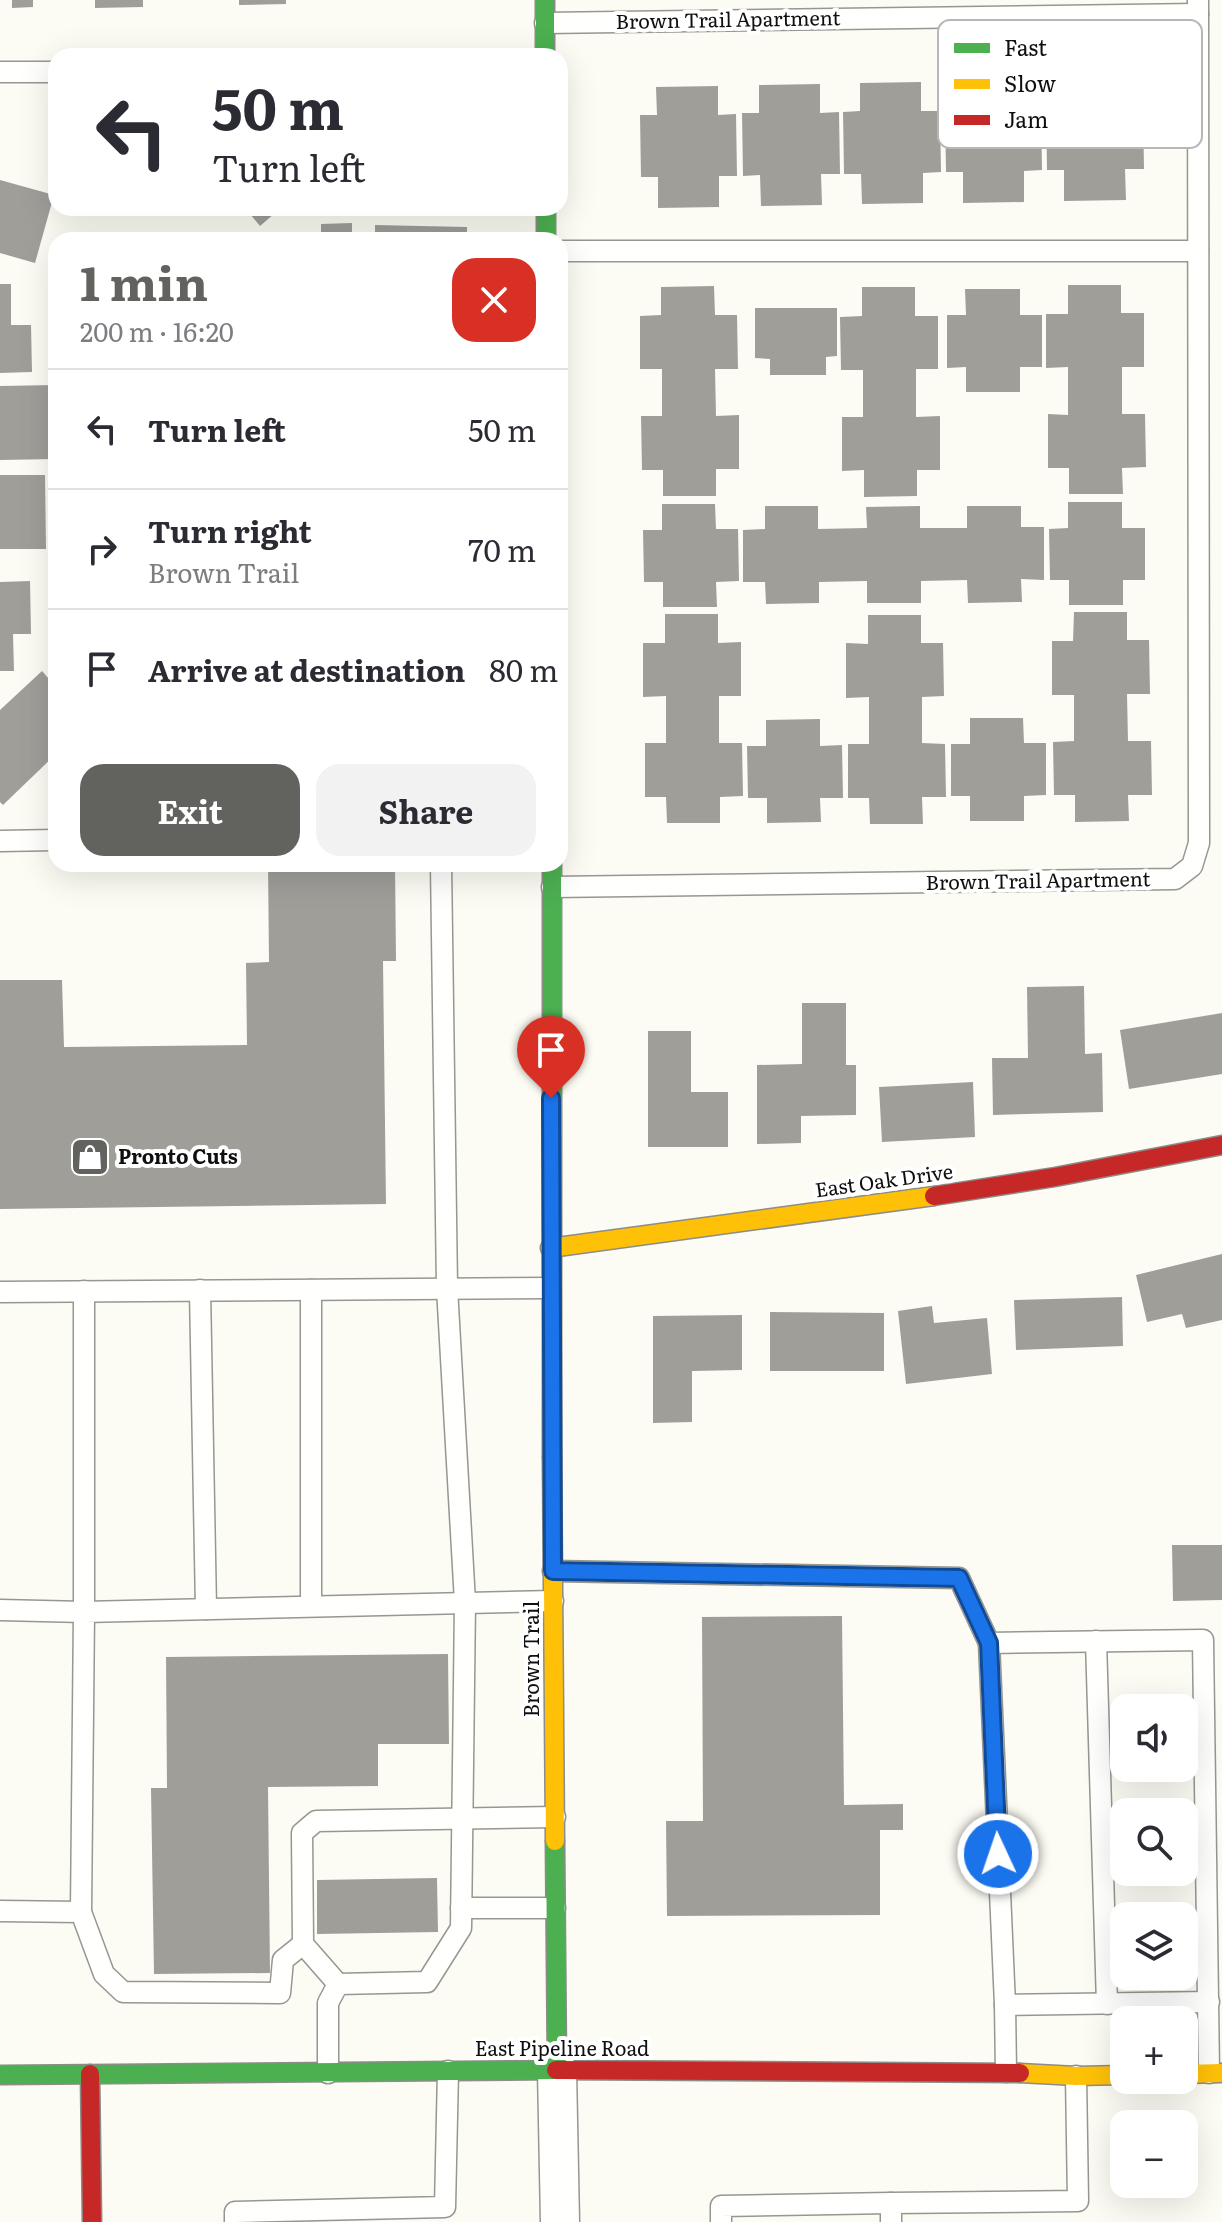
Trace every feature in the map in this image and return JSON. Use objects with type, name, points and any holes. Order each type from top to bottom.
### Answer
[{"type":"main road","points":[[545,0],[545,48]]},
{"type":"main road","name":"Brown Trail","points":[[552,872],[550,1288],[557,2070]]},
{"type":"main road","name":"East Oak Drive","points":[[550,1248],[894,1203],[1148,1161],[1222,1145]]},
{"type":"main road","name":"East Pipeline Road","points":[[0,2075],[557,2070],[1110,2075]]},
{"type":"main road","points":[[90,2074],[92,2222]]},
{"type":"street","points":[[557,2070],[560,2222]]},
{"type":"lane","name":"Brown Trail Apartment","points":[[545,23],[1198,7]]},
{"type":"lane","points":[[0,72],[48,72]]},
{"type":"lane","name":"Brown Trail Apartment","points":[[552,887],[1175,879],[1192,866],[1199,843],[1198,148]]},
{"type":"lane","points":[[568,251],[1198,251]]},
{"type":"lane","points":[[0,841],[48,840]]},
{"type":"lane","points":[[338,1984],[427,1982],[461,1928],[465,1602],[447,1288],[441,872]]},
{"type":"lane","points":[[0,1292],[550,1288]]},
{"type":"lane","points":[[200,1290],[206,1609]]},
{"type":"lane","points":[[311,1290],[311,1606]]},
{"type":"lane","points":[[84,1291],[81,1912],[104,1974],[123,1992],[280,1993],[283,1960],[303,1944]]},
{"type":"lane","points":[[553,1571],[959,1578],[989,1643],[1006,2072]]},
{"type":"lane","points":[[0,1610],[84,1612],[553,1601]]},
{"type":"lane","points":[[989,1643],[1203,1640],[1209,2002],[1216,2073]]},
{"type":"lane","points":[[1096,1641],[1107,2004]]},
{"type":"lane","points":[[338,1984],[303,1944],[302,1833],[316,1821],[555,1817]]},
{"type":"lane","points":[[461,1908],[555,1908]]},
{"type":"lane","points":[[0,1911],[81,1912]]},
{"type":"lane","points":[[328,2073],[328,2003],[338,1984]]},
{"type":"lane","points":[[1005,2005],[1209,2002]]},
{"type":"lane","points":[[235,2222],[235,2212],[445,2207],[448,2071]]},
{"type":"lane","points":[[721,2214],[891,2212],[1078,2201],[1076,2076]]},
{"type":"building","points":[[12,0],[33,0],[33,7],[12,8]]},
{"type":"building","points":[[95,0],[143,0],[143,7],[95,8]]},
{"type":"building","points":[[239,0],[286,0],[286,4],[239,5]]},
{"type":"building","points":[[921,82],[921,111],[938,111],[941,172],[923,173],[923,203],[862,204],[861,174],[844,174],[843,112],[860,111],[860,83]]},
{"type":"building","points":[[820,84],[820,113],[839,112],[840,174],[821,174],[822,205],[761,206],[760,175],[743,176],[742,113],[759,113],[759,85]]},
{"type":"building","points":[[718,86],[718,115],[736,114],[737,176],[719,176],[719,207],[658,208],[658,177],[641,177],[640,115],[657,115],[656,87]]},
{"type":"building","points":[[946,148],[1042,148],[1042,170],[1024,171],[1024,202],[963,203],[963,172],[946,172]]},
{"type":"building","points":[[1047,148],[1144,148],[1144,169],[1125,169],[1126,200],[1064,201],[1064,170],[1047,170]]},
{"type":"building","points":[[0,180],[48,193],[48,216],[35,263],[0,253]]},
{"type":"building","points":[[252,216],[272,216],[260,226]]},
{"type":"building","points":[[352,223],[352,232],[321,232],[321,224]]},
{"type":"building","points":[[375,225],[467,227],[467,232],[375,232]]},
{"type":"building","points":[[0,284],[11,284],[11,325],[31,325],[32,372],[0,373]]},
{"type":"building","points":[[1068,285],[1121,285],[1121,313],[1144,313],[1144,367],[1122,367],[1122,414],[1145,414],[1146,467],[1122,468],[1123,494],[1069,494],[1069,468],[1048,468],[1048,414],[1068,415],[1068,367],[1046,368],[1046,314],[1068,314]]},
{"type":"building","points":[[714,286],[715,315],[737,315],[738,369],[715,369],[716,416],[739,415],[739,469],[716,469],[716,496],[663,496],[663,470],[642,470],[641,416],[662,416],[662,369],[640,369],[640,316],[661,315],[661,287]]},
{"type":"building","points":[[862,287],[915,287],[915,316],[938,316],[938,369],[916,369],[916,417],[940,416],[940,470],[917,470],[917,496],[864,497],[864,470],[842,471],[842,417],[863,417],[863,370],[841,370],[840,317],[862,316]]},
{"type":"building","points":[[965,289],[1020,289],[1020,315],[1042,315],[1042,367],[1020,367],[1020,392],[966,392],[966,367],[947,368],[947,315],[966,315]]},
{"type":"building","points":[[755,308],[837,308],[837,356],[826,357],[826,375],[770,375],[770,359],[755,358]]},
{"type":"building","points":[[48,385],[48,459],[0,460],[0,386]]},
{"type":"building","points":[[0,475],[45,475],[46,549],[0,549]]},
{"type":"building","points":[[1068,502],[1122,502],[1122,528],[1145,528],[1145,580],[1123,580],[1123,605],[1069,605],[1069,580],[1050,580],[1049,529],[1068,528]]},
{"type":"building","points":[[662,504],[715,504],[716,529],[738,529],[739,581],[716,582],[717,607],[663,607],[663,582],[644,582],[643,530],[662,530]]},
{"type":"building","points":[[765,506],[818,506],[818,529],[867,528],[866,507],[920,506],[920,528],[967,528],[967,506],[1021,506],[1021,527],[1044,527],[1044,580],[1021,579],[1022,602],[968,603],[967,580],[921,581],[921,603],[867,603],[867,581],[819,582],[819,603],[766,604],[765,582],[743,582],[743,530],[765,529]]},
{"type":"building","points":[[30,581],[31,634],[13,634],[14,671],[0,671],[0,582]]},
{"type":"building","points":[[1074,612],[1127,612],[1127,640],[1149,640],[1150,694],[1127,694],[1128,741],[1151,741],[1152,795],[1128,795],[1129,821],[1075,822],[1075,795],[1054,795],[1053,742],[1074,741],[1074,695],[1052,695],[1052,641],[1073,641]]},
{"type":"building","points":[[665,614],[718,614],[718,643],[741,642],[741,696],[719,696],[719,743],[742,743],[743,796],[720,797],[720,823],[667,823],[666,797],[645,797],[645,743],[666,743],[666,696],[643,697],[643,643],[665,643]]},
{"type":"building","points":[[868,615],[921,615],[921,643],[943,643],[944,696],[922,697],[922,743],[945,744],[946,797],[922,797],[923,824],[870,824],[869,798],[848,798],[848,744],[869,744],[869,697],[846,698],[846,643],[868,644]]},
{"type":"building","points":[[42,671],[48,678],[48,762],[3,805],[0,802],[0,710]]},
{"type":"building","points":[[970,718],[1023,718],[1024,743],[1046,743],[1046,795],[1024,796],[1024,821],[970,821],[970,796],[951,796],[951,744],[970,744]]},
{"type":"building","points":[[820,719],[820,746],[842,745],[843,798],[820,798],[821,822],[767,823],[767,798],[748,798],[747,746],[766,746],[766,720]]},
{"type":"building","points":[[268,872],[395,872],[396,961],[383,961],[386,1204],[0,1209],[0,980],[62,980],[64,1047],[247,1045],[246,963],[269,962]]},
{"type":"building","points":[[1084,986],[1085,1054],[1102,1053],[1103,1112],[993,1115],[992,1058],[1028,1058],[1027,987]]},
{"type":"building","points":[[802,1003],[846,1003],[846,1065],[856,1065],[856,1115],[801,1116],[801,1143],[757,1144],[757,1065],[802,1064]]},
{"type":"building","points":[[1222,1013],[1222,1074],[1129,1089],[1120,1030]]},
{"type":"building","points":[[648,1031],[691,1031],[691,1092],[728,1092],[728,1147],[648,1147]]},
{"type":"building","points":[[973,1082],[975,1137],[882,1142],[879,1087]]},
{"type":"building","points":[[1222,1254],[1222,1320],[1186,1328],[1182,1314],[1147,1322],[1136,1275]]},
{"type":"building","points":[[1122,1297],[1123,1346],[1016,1350],[1014,1300]]},
{"type":"building","points":[[932,1306],[934,1323],[987,1318],[992,1374],[906,1384],[898,1311]]},
{"type":"building","points":[[770,1312],[884,1313],[884,1371],[770,1371]]},
{"type":"building","points":[[742,1315],[742,1370],[692,1371],[692,1422],[653,1423],[653,1316]]},
{"type":"building","points":[[1172,1545],[1222,1545],[1222,1600],[1173,1601]]},
{"type":"building","points":[[842,1616],[844,1805],[903,1804],[903,1830],[880,1830],[880,1915],[667,1916],[666,1821],[703,1821],[702,1617]]},
{"type":"building","points":[[448,1654],[449,1744],[378,1744],[378,1786],[268,1787],[270,1973],[154,1974],[151,1788],[167,1788],[166,1657]]},
{"type":"building","points":[[437,1878],[438,1932],[317,1934],[317,1880]]},
{"type":"traffic: fast","points":[[545,0],[545,48]]},
{"type":"traffic: fast","points":[[546,216],[546,232]]},
{"type":"traffic: fast","points":[[552,872],[552,1457]]},
{"type":"traffic: fast","points":[[555,1841],[557,2070]]},
{"type":"traffic: fast","points":[[0,2075],[556,2070]]},
{"type":"traffic: slow","points":[[550,1248],[934,1196]]},
{"type":"traffic: slow","points":[[552,1457],[555,1841]]},
{"type":"traffic: slow","points":[[1020,2073],[1110,2075]]},
{"type":"traffic: slow","points":[[1198,2074],[1222,2073]]},
{"type":"traffic: jam","points":[[934,1196],[1222,1145]]},
{"type":"traffic: jam","points":[[556,2070],[1020,2073]]},
{"type":"traffic: jam","points":[[90,2074],[92,2222]]},
{"type":"place","name":"Pronto Cuts","points":[[90,1157]]},
{"type":"route","points":[[551,1098],[553,1571],[959,1578],[989,1643],[998,1854]]}]
